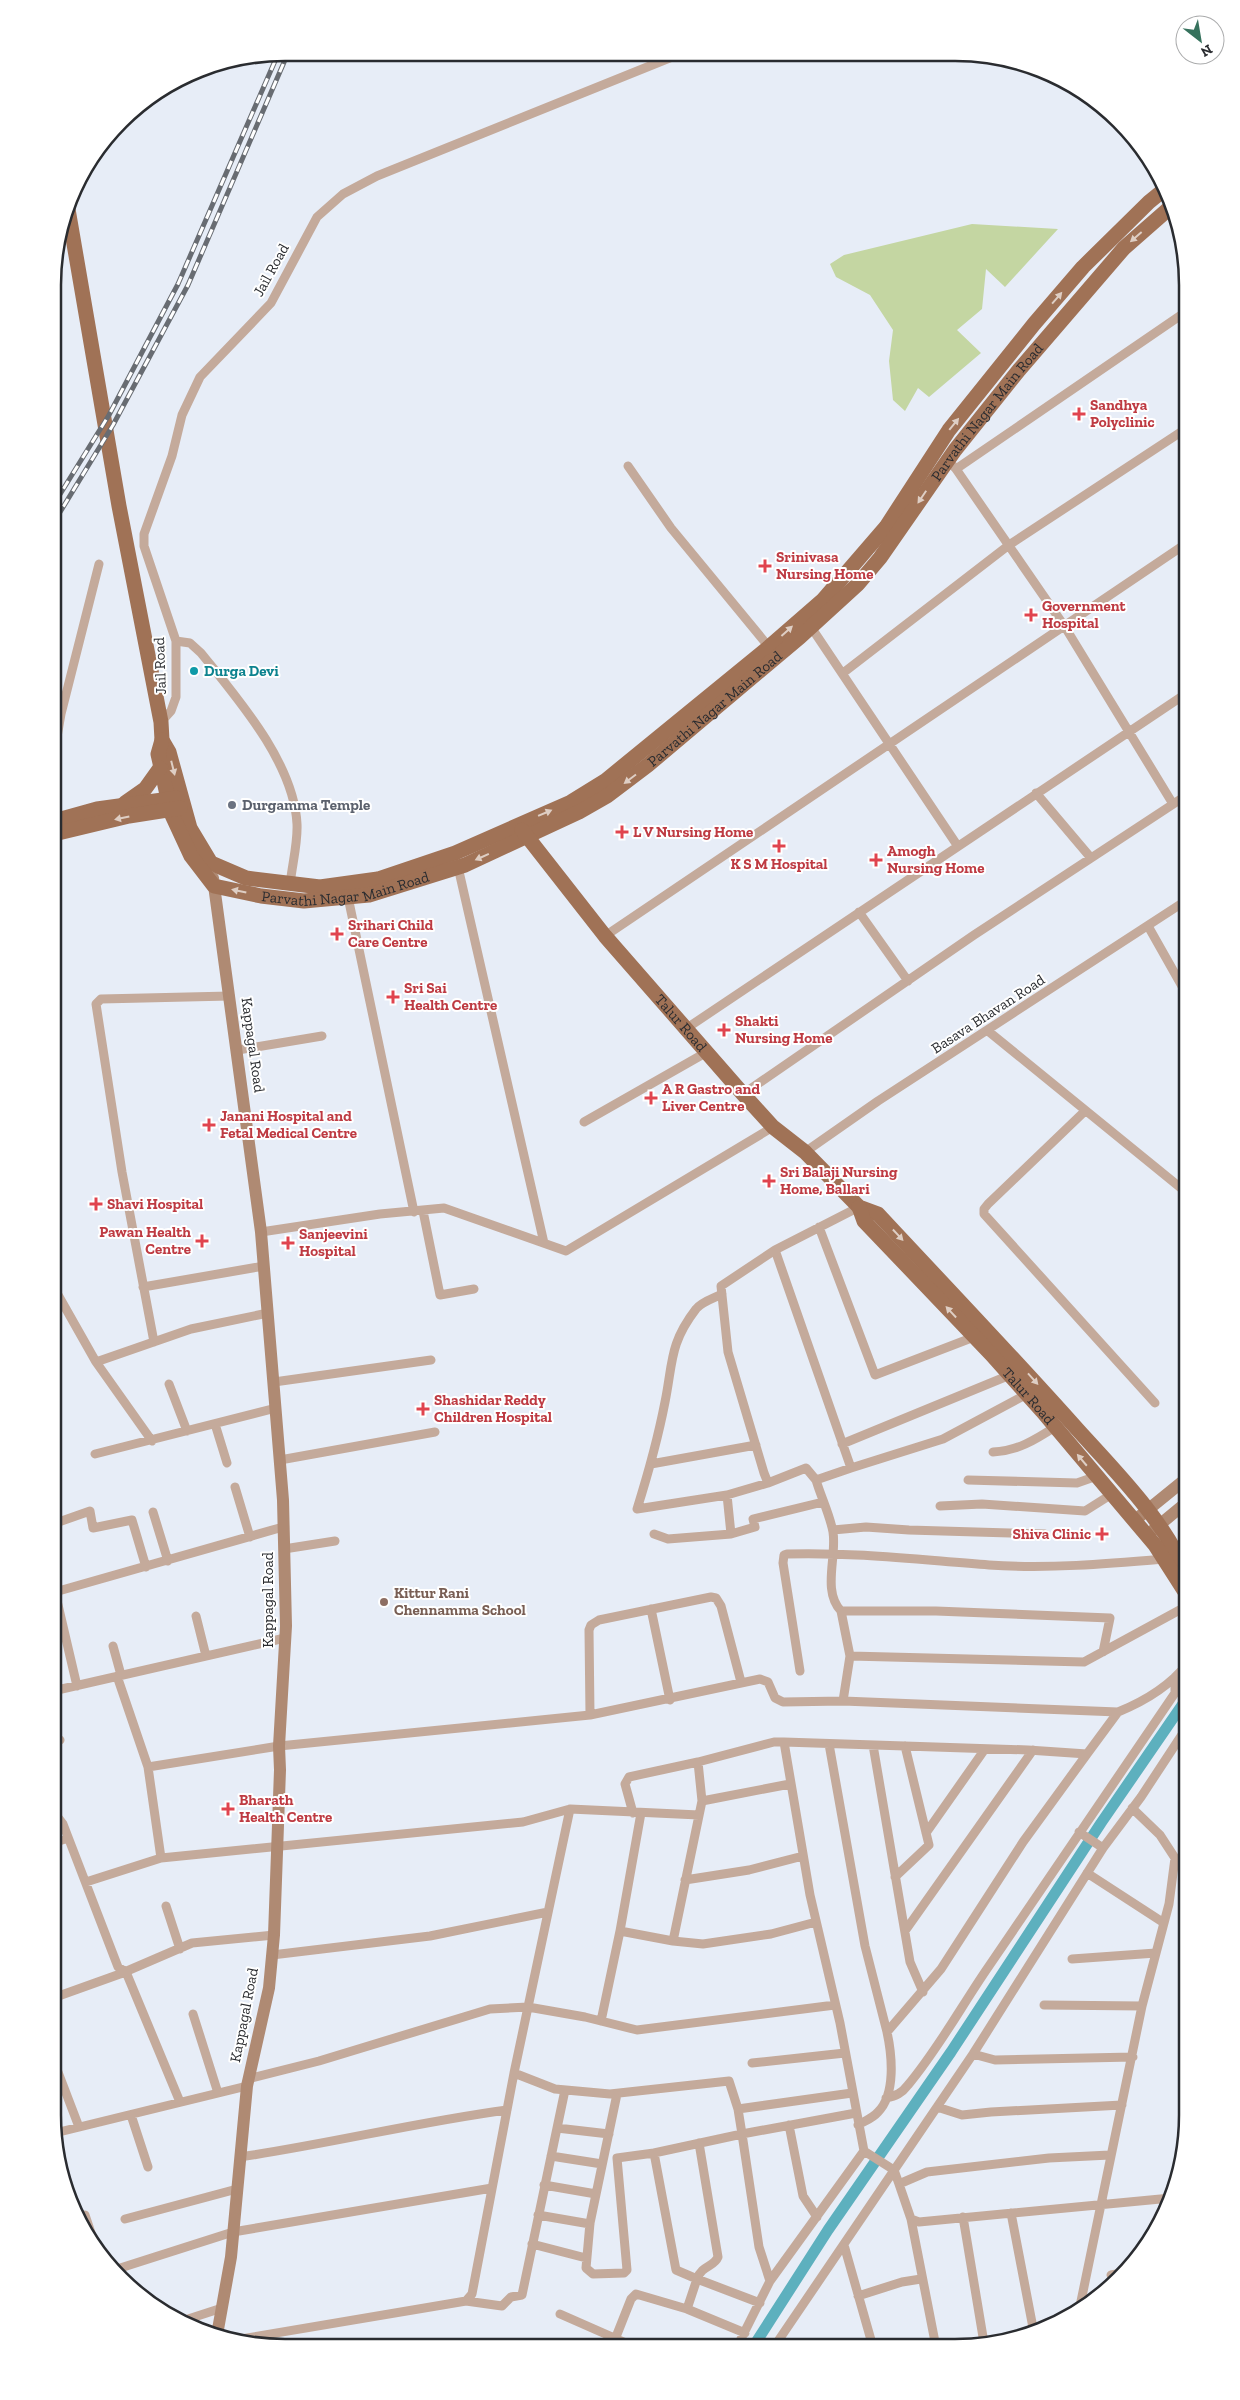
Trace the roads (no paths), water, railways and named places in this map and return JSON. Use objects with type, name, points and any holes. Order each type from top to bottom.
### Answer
[{"type":"main road","name":"Parvathi Nagar Main Road","points":[[211,863],[246,878],[290,885],[320,887],[378,879],[455,853],[570,802],[605,781],[823,600],[886,527],[939,445],[1028,332],[1083,267],[1159,194]]},
{"type":"main road","name":"Parvathi Nagar Main Road","points":[[214,886],[261,896],[304,901],[369,895],[458,867],[526,838],[607,796],[648,765],[811,627],[858,584],[952,465],[1019,370],[1124,248],[1166,211]]},
{"type":"main road","points":[[70,222],[119,506],[162,722],[162,740],[158,754],[160,768],[176,804],[211,863]]},
{"type":"main road","points":[[162,740],[170,752],[176,804],[192,856],[214,886]]},
{"type":"main road","points":[[124,804],[145,788],[160,768]]},
{"type":"main road","points":[[61,819],[124,804],[176,804]]},
{"type":"main road","points":[[61,832],[176,804]]},
{"type":"main road","name":"Talur Road","points":[[518,824],[526,838],[606,936],[708,1052],[742,1094],[773,1127],[805,1152],[860,1207],[878,1214],[1032,1378],[1148,1510],[1179,1561]]},
{"type":"main road","name":"Kappagal Road","points":[[211,863],[238,1050],[261,1232],[284,1527],[285,1638],[279,1746],[280,1770],[274,1935],[269,1988],[248,2083],[231,2257],[218,2328]]},
{"type":"main road","name":"Talur Road","points":[[860,1207],[864,1221],[1010,1375],[1112,1494],[1164,1559],[1179,1582]]},
{"type":"main road","points":[[1134,1521],[1179,1485]]},
{"type":"main road","points":[[1146,1536],[1179,1508]]},
{"type":"street","name":"Jail Road","points":[[162,722],[171,711],[176,697],[176,640],[144,546],[144,534],[172,456],[182,416],[200,377],[271,303],[317,217],[343,194],[377,176],[662,61]]},
{"type":"street","points":[[952,465],[1179,317]]},
{"type":"street","points":[[843,673],[1009,545],[1179,434]]},
{"type":"street","points":[[939,445],[1064,627],[1174,804]]},
{"type":"street","points":[[628,466],[671,528],[768,647]]},
{"type":"street","points":[[606,936],[1179,548]]},
{"type":"street","points":[[61,714],[98,564]]},
{"type":"street","points":[[811,627],[958,845]]},
{"type":"street","points":[[176,640],[190,643],[201,653],[259,730],[277,760],[289,787],[297,825],[290,885]]},
{"type":"street","points":[[687,1028],[1179,698]]},
{"type":"street","points":[[1036,793],[1091,858]]},
{"type":"street","points":[[742,1094],[1179,801]]},
{"type":"street","points":[[458,867],[544,1243]]},
{"type":"street","points":[[348,897],[418,1212],[440,1295],[474,1289]]},
{"type":"street","name":"Basava Bhavan Road","points":[[805,1152],[878,1101],[1179,905]]},
{"type":"street","points":[[859,912],[908,981]]},
{"type":"street","points":[[1148,926],[1179,982]]},
{"type":"street","points":[[154,1342],[119,1153],[96,1004],[101,999],[230,996]]},
{"type":"street","points":[[988,1031],[1179,1186]]},
{"type":"street","points":[[238,1050],[322,1036]]},
{"type":"street","points":[[584,1122],[708,1052]]},
{"type":"street","points":[[1085,1111],[988,1204],[984,1209],[984,1214],[1154,1403]]},
{"type":"street","points":[[261,1232],[380,1214],[418,1212],[444,1208],[566,1251],[773,1127]]},
{"type":"street","points":[[768,1483],[728,1352],[721,1286],[775,1250],[860,1207]]},
{"type":"street","points":[[819,1227],[875,1375],[974,1337]]},
{"type":"street","points":[[775,1250],[851,1468]]},
{"type":"street","points":[[143,1287],[264,1266]]},
{"type":"street","points":[[722,1294],[697,1307],[676,1340],[669,1365],[666,1400],[651,1464],[637,1509],[727,1495],[768,1483],[806,1468],[816,1480],[833,1530],[834,1604],[841,1611],[850,1656],[843,1702]]},
{"type":"street","points":[[61,1300],[96,1362],[152,1440]]},
{"type":"street","points":[[96,1362],[191,1330],[268,1313]]},
{"type":"street","points":[[274,1382],[431,1360]]},
{"type":"street","points":[[842,1444],[1010,1375]]},
{"type":"street","points":[[169,1384],[187,1431]]},
{"type":"street","points":[[816,1480],[943,1440],[1027,1394]]},
{"type":"street","points":[[95,1454],[276,1408]]},
{"type":"street","points":[[215,1424],[227,1463]]},
{"type":"street","points":[[993,1452],[1006,1451],[1029,1443],[1055,1427]]},
{"type":"street","points":[[280,1460],[435,1432]]},
{"type":"street","points":[[651,1464],[756,1446]]},
{"type":"street","points":[[968,1480],[1077,1483],[1096,1476]]},
{"type":"street","points":[[236,1487],[250,1537]]},
{"type":"street","points":[[940,1506],[982,1504],[1085,1511],[1112,1494]]},
{"type":"street","points":[[727,1495],[731,1534]]},
{"type":"street","points":[[654,1534],[668,1539],[731,1534],[755,1527],[753,1519],[823,1502]]},
{"type":"street","points":[[61,1521],[90,1511],[93,1528],[132,1520],[146,1567]]},
{"type":"street","points":[[153,1512],[168,1561]]},
{"type":"street","points":[[61,1588],[168,1561],[284,1527]]},
{"type":"street","points":[[833,1530],[866,1527],[1045,1534]]},
{"type":"street","points":[[284,1549],[335,1541]]},
{"type":"street","points":[[800,1670],[783,1558],[788,1554],[833,1553],[990,1565],[1095,1565],[1164,1559]]},
{"type":"street","points":[[590,1715],[591,1626],[599,1620],[711,1597],[716,1598],[721,1606],[741,1682]]},
{"type":"street","points":[[651,1609],[670,1700]]},
{"type":"street","points":[[850,1656],[1084,1662],[1179,1610]]},
{"type":"street","points":[[841,1611],[936,1611],[1110,1618],[1103,1652]]},
{"type":"street","points":[[196,1616],[206,1656]]},
{"type":"street","points":[[61,1619],[77,1686]]},
{"type":"street","points":[[61,1689],[285,1638]]},
{"type":"street","points":[[113,1646],[119,1676],[148,1767],[161,1858]]},
{"type":"street","points":[[148,1767],[279,1746],[590,1715],[670,1700],[741,1682],[765,1679],[774,1698],[783,1702],[843,1702],[1118,1712],[1140,1702],[1164,1687],[1179,1673]]},
{"type":"street","points":[[886,2098],[895,2096],[908,2086],[1082,1834],[1175,1693],[1175,1677]]},
{"type":"street","points":[[887,2032],[923,1992],[941,1968],[1023,1842],[1118,1712]]},
{"type":"street","points":[[782,2339],[973,2054],[1087,1873],[1100,1847],[1132,1808],[1179,1739]]},
{"type":"street","points":[[600,2021],[620,1930],[637,1813],[625,1784],[629,1777],[698,1762],[774,1742],[1033,1750],[1087,1754]]},
{"type":"street","points":[[784,1742],[803,1856],[864,2151],[894,2170],[911,2219],[934,2339]]},
{"type":"street","points":[[829,1744],[865,1946],[887,2032],[893,2064],[886,2098],[877,2114],[858,2124]]},
{"type":"street","points":[[874,1745],[910,1962],[923,1992]]},
{"type":"street","points":[[895,1877],[929,1845],[905,1746]]},
{"type":"street","points":[[926,1834],[985,1749]]},
{"type":"street","points":[[905,1931],[1033,1750]]},
{"type":"street","points":[[673,1941],[702,1801],[698,1762]]},
{"type":"street","points":[[702,1801],[790,1784]]},
{"type":"street","points":[[1081,2299],[1142,2006],[1169,1904],[1174,1858],[1160,1835],[1132,1808]]},
{"type":"street","points":[[466,2301],[472,2294],[514,2073],[570,1809]]},
{"type":"street","points":[[86,1882],[161,1858],[523,1822],[570,1809],[699,1814]]},
{"type":"street","points":[[61,1823],[118,1967],[126,1972],[180,2102]]},
{"type":"street","points":[[1082,1834],[1100,1847]]},
{"type":"street","points":[[61,1840],[68,1838]]},
{"type":"street","points":[[685,1880],[749,1870],[803,1856]]},
{"type":"street","points":[[1087,1873],[1164,1923]]},
{"type":"street","points":[[166,1906],[180,1949]]},
{"type":"street","points":[[272,1955],[430,1936],[548,1912]]},
{"type":"street","points":[[620,1930],[673,1941],[703,1944],[771,1934],[816,1922]]},
{"type":"street","points":[[61,1995],[126,1972],[192,1943],[274,1935]]},
{"type":"street","points":[[1072,1959],[1156,1953]]},
{"type":"street","points":[[62,2131],[218,2093],[490,2009],[528,2007],[637,2030],[835,2005]]},
{"type":"street","points":[[1044,2005],[1142,2006]]},
{"type":"street","points":[[192,2014],[218,2093]]},
{"type":"street","points":[[752,2063],[845,2053]]},
{"type":"street","points":[[973,2054],[995,2060],[1133,2056]]},
{"type":"street","points":[[514,2073],[556,2090],[617,2094],[729,2081],[738,2109],[759,2247],[770,2281]]},
{"type":"street","points":[[61,2083],[78,2127]]},
{"type":"street","points":[[255,2337],[466,2301],[502,2306],[511,2297],[522,2296],[565,2090]]},
{"type":"street","points":[[738,2109],[852,2093]]},
{"type":"street","points":[[617,2094],[590,2224],[586,2268],[593,2274],[624,2272],[627,2270],[617,2158]]},
{"type":"street","points":[[937,2108],[962,2115],[1122,2105]]},
{"type":"street","points":[[240,2157],[309,2147],[461,2116],[507,2110]]},
{"type":"street","points":[[551,2156],[603,2161],[654,2153],[742,2134],[856,2113]]},
{"type":"street","points":[[131,2114],[148,2167]]},
{"type":"street","points":[[789,2126],[803,2196],[817,2217]]},
{"type":"street","points":[[557,2128],[609,2134]]},
{"type":"street","points":[[687,2309],[702,2269],[716,2262],[718,2256],[699,2143]]},
{"type":"street","points":[[742,2339],[770,2281],[864,2151]]},
{"type":"street","points":[[654,2153],[676,2270],[760,2303]]},
{"type":"street","points":[[899,2184],[927,2172],[1049,2158],[1110,2155]]},
{"type":"street","points":[[544,2185],[596,2194]]},
{"type":"street","points":[[122,2268],[233,2232],[492,2188]]},
{"type":"street","points":[[124,2219],[237,2189]]},
{"type":"street","points":[[911,2219],[919,2222],[1163,2199]]},
{"type":"street","points":[[1011,2212],[1032,2325]]},
{"type":"street","points":[[538,2214],[590,2224]]},
{"type":"street","points":[[963,2217],[983,2337]]},
{"type":"street","points":[[532,2244],[586,2258]]},
{"type":"street","points":[[844,2245],[870,2339]]},
{"type":"street","points":[[858,2296],[902,2282],[922,2279]]},
{"type":"street","points":[[616,2339],[631,2299],[636,2294],[687,2309],[745,2333]]},
{"type":"street","points":[[192,2319],[222,2308]]},
{"type":"street","points":[[560,2314],[607,2339]]},
{"type":"waterway","points":[[758,2339],[828,2230],[951,2052],[1101,1823],[1179,1710]]},
{"type":"railway","points":[[61,510],[113,425],[188,285],[285,61]]},
{"type":"railway","points":[[61,493],[109,415],[178,284],[275,62]]},
{"type":"place","name":"Sandhya Polyclinic","points":[[1079,414]]},
{"type":"place","name":"Srinivasa Nursing Home","points":[[765,566]]},
{"type":"place","name":"Government Hospital","points":[[1031,615]]},
{"type":"place","name":"Durga Devi","points":[[194,671]]},
{"type":"place","name":"Durgamma Temple","points":[[232,805]]},
{"type":"place","name":"L V Nursing Home","points":[[622,832]]},
{"type":"place","name":"K S M Hospital","points":[[779,846]]},
{"type":"place","name":"Amogh Nursing Home","points":[[876,860]]},
{"type":"place","name":"Srihari Child Care Centre","points":[[337,934]]},
{"type":"place","name":"Sri Sai Health Centre","points":[[393,997]]},
{"type":"place","name":"Shakti Nursing Home","points":[[724,1030]]},
{"type":"place","name":"A R Gastro and Liver Centre","points":[[651,1098]]},
{"type":"place","name":"Janani Hospital and Fetal Medical Centre","points":[[209,1125]]},
{"type":"place","name":"Sri Balaji Nursing Home, Ballari","points":[[769,1181]]},
{"type":"place","name":"Shavi Hospital","points":[[96,1204]]},
{"type":"place","name":"Pawan Health Centre","points":[[202,1241]]},
{"type":"place","name":"Sanjeevini Hospital","points":[[288,1243]]},
{"type":"place","name":"Shashidar Reddy Children Hospital","points":[[423,1409]]},
{"type":"place","name":"Shiva Clinic","points":[[1102,1534]]},
{"type":"place","name":"Kittur Rani Chennamma School","points":[[384,1602]]},
{"type":"place","name":"Bharath Health Centre","points":[[228,1809]]}]
